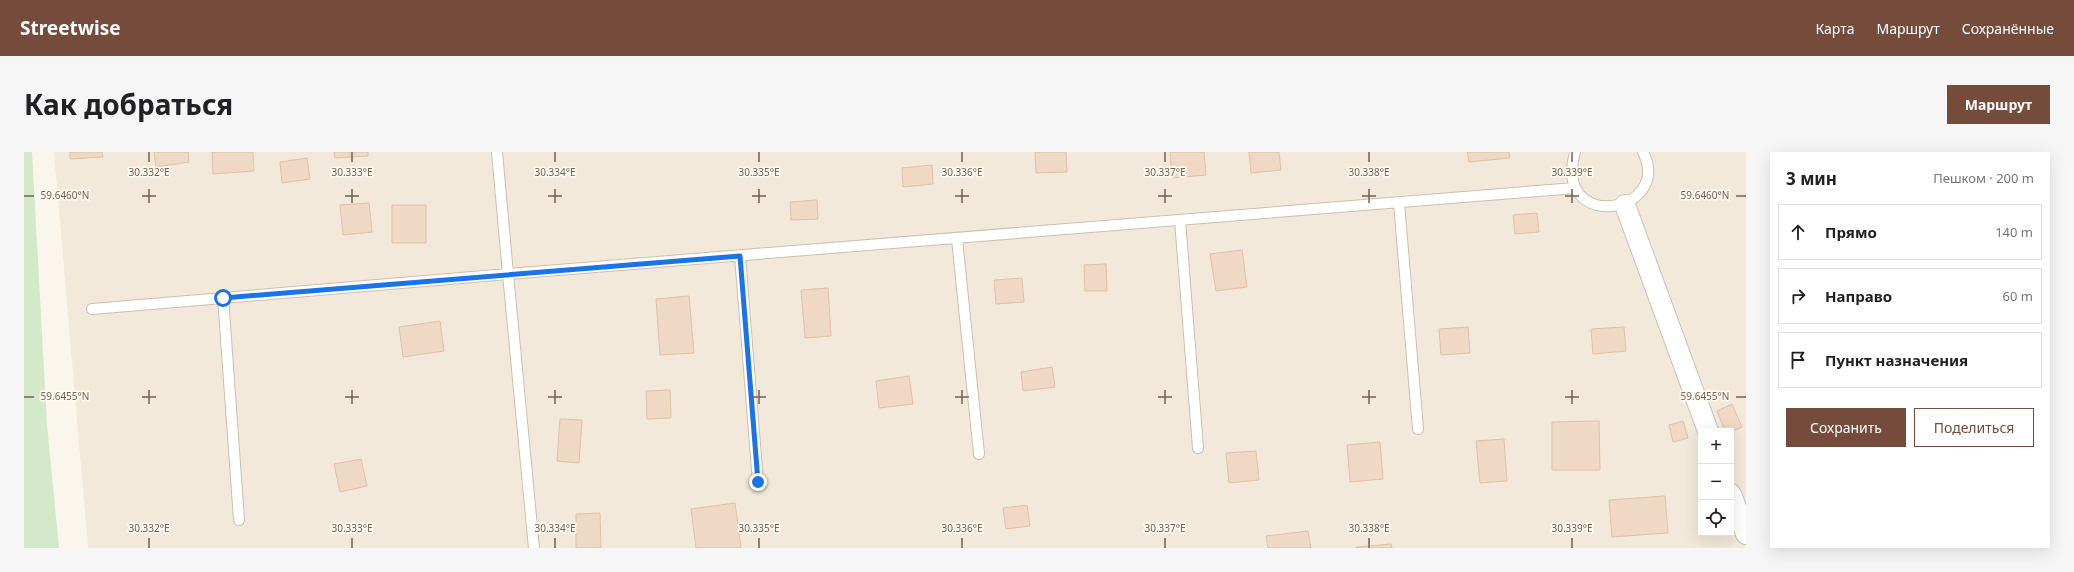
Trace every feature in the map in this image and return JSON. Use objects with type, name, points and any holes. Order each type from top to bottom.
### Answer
[{"type":"street","points":[[1624,205],[1707,428]]},
{"type":"street","points":[[1733,500],[1746,534]]},
{"type":"lane","points":[[497,152],[534,548]]},
{"type":"lane","points":[[1575,152],[1570,168],[1575,188],[1588,202],[1607,208],[1624,205],[1640,193],[1647,178],[1647,160],[1643,152]]},
{"type":"lane","points":[[92,309],[1575,188]]},
{"type":"lane","points":[[1399,203],[1418,429]]},
{"type":"lane","points":[[1180,220],[1198,448]]},
{"type":"lane","points":[[958,239],[979,454]]},
{"type":"lane","points":[[740,256],[758,482]]},
{"type":"lane","points":[[223,298],[239,520]]},
{"type":"shaded area","points":[[54,152],[1746,152],[1746,548],[88,548]]},
{"type":"green space","points":[[24,152],[32,152],[47,425],[59,548],[24,548]]},
{"type":"building","points":[[70,152],[102,152],[103,157],[70,159]]},
{"type":"building","points":[[154,152],[188,152],[189,162],[156,167]]},
{"type":"building","points":[[212,152],[253,152],[254,171],[213,174]]},
{"type":"building","points":[[334,152],[368,152],[368,156],[335,158]]},
{"type":"building","points":[[1035,152],[1066,152],[1067,172],[1036,173]]},
{"type":"building","points":[[1170,152],[1204,152],[1206,175],[1172,178]]},
{"type":"building","points":[[1249,152],[1279,152],[1281,170],[1251,173]]},
{"type":"building","points":[[1467,152],[1509,152],[1510,158],[1469,162]]},
{"type":"building","points":[[307,158],[310,179],[282,183],[280,162]]},
{"type":"building","points":[[932,165],[933,184],[903,187],[902,168]]},
{"type":"building","points":[[817,200],[818,219],[791,220],[790,202]]},
{"type":"building","points":[[369,203],[372,232],[343,235],[340,205]]},
{"type":"building","points":[[392,205],[426,205],[426,243],[392,243]]},
{"type":"building","points":[[1537,213],[1539,232],[1515,234],[1513,215]]},
{"type":"building","points":[[1242,250],[1247,287],[1216,291],[1210,254]]},
{"type":"building","points":[[1106,264],[1107,291],[1085,291],[1084,265]]},
{"type":"building","points":[[1022,278],[1024,302],[996,304],[994,280]]},
{"type":"building","points":[[828,288],[831,336],[805,338],[801,290]]},
{"type":"building","points":[[689,296],[694,353],[660,355],[656,299]]},
{"type":"building","points":[[440,321],[444,351],[403,357],[399,327]]},
{"type":"building","points":[[1468,327],[1470,353],[1441,355],[1439,329]]},
{"type":"building","points":[[1624,327],[1626,351],[1593,354],[1591,329]]},
{"type":"building","points":[[1052,367],[1055,387],[1023,391],[1021,372]]},
{"type":"building","points":[[909,376],[913,404],[879,408],[876,381]]},
{"type":"building","points":[[670,390],[671,418],[647,419],[646,391]]},
{"type":"building","points":[[1732,404],[1742,427],[1734,431],[1734,428],[1724,428],[1717,411]]},
{"type":"building","points":[[560,419],[582,420],[579,463],[557,461]]},
{"type":"building","points":[[1599,421],[1600,470],[1552,470],[1552,422]]},
{"type":"building","points":[[1683,421],[1688,438],[1673,442],[1669,425]]},
{"type":"building","points":[[1504,439],[1507,481],[1480,483],[1476,441]]},
{"type":"building","points":[[1380,442],[1383,479],[1350,482],[1347,445]]},
{"type":"building","points":[[1256,451],[1259,480],[1229,483],[1226,453]]},
{"type":"building","points":[[361,459],[367,486],[340,492],[334,464]]},
{"type":"building","points":[[1665,496],[1668,533],[1612,537],[1609,500]]},
{"type":"building","points":[[735,503],[741,548],[696,548],[691,509]]},
{"type":"building","points":[[1027,505],[1030,526],[1006,529],[1003,508]]},
{"type":"building","points":[[600,513],[601,548],[576,548],[576,514]]},
{"type":"building","points":[[1308,531],[1311,548],[1268,548],[1266,536]]},
{"type":"building","points":[[1391,544],[1392,548],[1356,548],[1356,547]]},
{"type":"route","points":[[223,298],[740,256],[758,482]]}]
